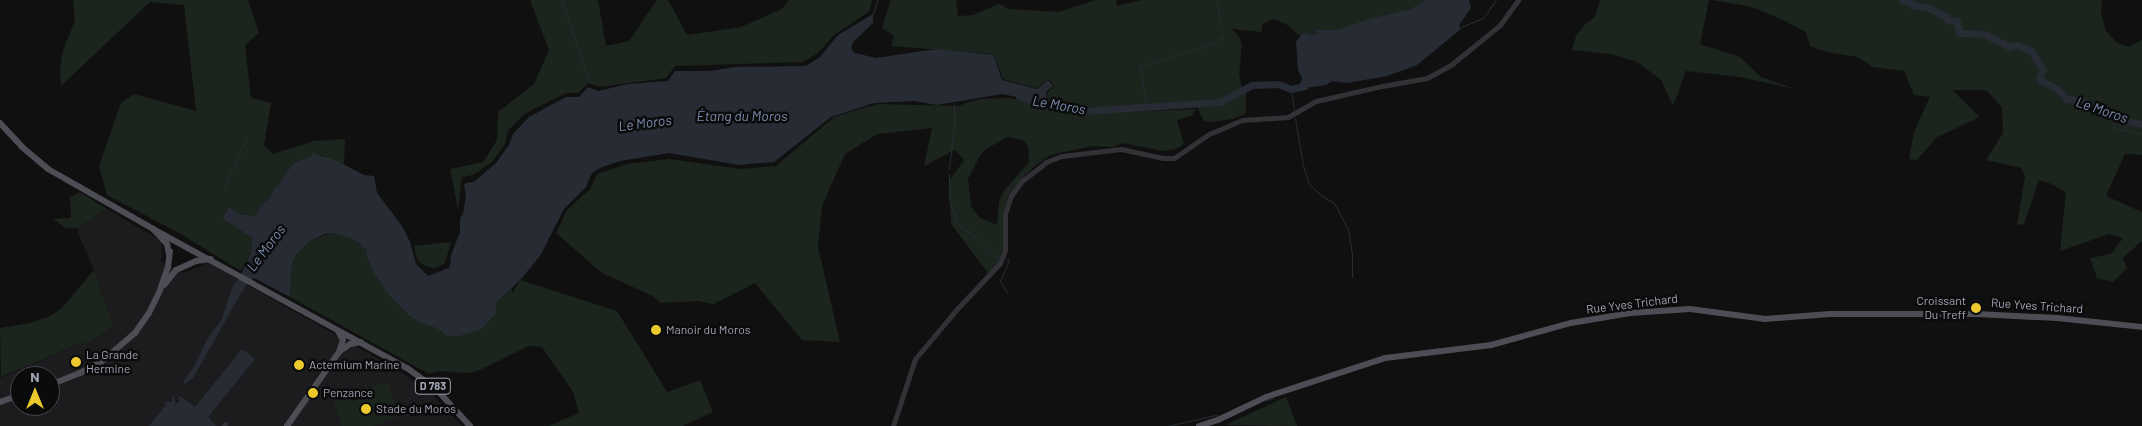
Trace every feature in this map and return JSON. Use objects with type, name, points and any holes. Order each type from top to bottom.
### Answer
[{"type":"main road","points":[[0,123],[22,148],[48,169],[189,249],[192,258],[183,267]]},
{"type":"main road","points":[[153,229],[167,244],[172,265],[183,267]]},
{"type":"main road","points":[[160,290],[169,256],[173,248],[179,245]]},
{"type":"main road","name":"D 783","points":[[189,249],[220,264],[408,368],[430,384],[453,405],[470,426]]},
{"type":"main road","points":[[60,380],[86,370],[118,349],[141,325],[160,290],[173,272],[196,261],[210,259]]},
{"type":"main road","name":"Rue Yves Trichard","points":[[1199,426],[1218,420],[1266,396],[1385,358],[1491,345],[1571,323],[1630,313],[1690,309],[1765,319],[1830,314],[1977,314],[2057,318],[2142,326]]},
{"type":"main road","points":[[327,323],[342,335],[344,345]]},
{"type":"main road","points":[[287,426],[350,336]]},
{"type":"main road","points":[[344,345],[361,342]]},
{"type":"street","points":[[894,426],[915,359],[957,309],[1000,263],[1005,250],[1005,214],[1011,196],[1022,181],[1046,162],[1062,156],[1122,149],[1163,158],[1174,158],[1209,134],[1242,120],[1288,117],[1316,101],[1427,78],[1452,64],[1500,25],[1518,0]]},
{"type":"shaded area","points":[[73,0],[248,0],[259,33],[245,45],[251,98],[271,103],[264,145],[273,154],[314,141],[345,139],[344,164],[329,160],[322,155],[311,156],[296,162],[274,188],[271,197],[260,206],[257,216],[239,214],[229,207],[222,218],[252,238],[251,252],[241,271],[179,233],[107,195],[99,166],[121,103],[134,94],[196,111],[184,5],[150,2],[61,86],[60,70],[63,50],[75,21]]},
{"type":"shaded area","points":[[530,0],[598,0],[606,46],[629,41],[657,0],[668,0],[687,35],[741,27],[782,9],[789,0],[872,0],[870,11],[834,35],[818,53],[803,62],[675,66],[666,78],[599,87],[588,83],[578,93],[566,93],[524,114],[508,131],[505,144],[492,162],[473,175],[462,177],[458,209],[450,169],[483,162],[497,140],[498,112],[534,84],[549,50]]},
{"type":"shaded area","points":[[891,0],[956,0],[958,16],[973,15],[999,4],[1009,9],[1059,12],[1096,0],[1116,0],[1117,6],[1141,0],[1426,0],[1419,6],[1378,21],[1339,31],[1300,36],[1286,24],[1273,19],[1262,24],[1262,32],[1231,29],[1238,35],[1242,44],[1239,75],[1242,89],[1246,93],[1246,113],[1233,119],[1212,122],[1204,121],[1194,101],[1151,108],[1121,106],[1072,111],[1047,100],[1047,93],[1054,86],[1049,79],[1036,88],[1003,79],[994,54],[891,46],[894,36],[882,28]]},
{"type":"shaded area","points":[[1600,0],[1709,0],[1700,44],[1740,57],[1761,77],[1795,89],[1740,77],[1686,71],[1673,106],[1661,80],[1637,62],[1611,54],[1572,50],[1576,36],[1584,25],[1595,17]]},
{"type":"shaded area","points":[[1712,0],[2102,0],[2101,13],[2106,31],[2117,43],[2129,47],[2142,40],[2142,155],[2125,154],[2106,196],[2142,212],[2142,241],[2123,258],[2127,268],[2113,282],[2097,278],[2090,258],[2111,254],[2123,238],[2109,234],[2060,251],[2066,192],[2049,183],[2039,180],[2024,224],[2017,225],[2025,176],[2021,168],[1986,160],[2003,133],[2002,107],[1986,90],[1952,90],[1980,117],[1937,137],[1917,160],[1909,159],[1914,132],[1930,97],[1914,95],[1904,71],[1873,67],[1858,57],[1826,52],[1810,46],[1806,32],[1783,20],[1752,7]]},
{"type":"shaded area","points":[[1009,98],[1049,105],[1074,114],[1196,109],[1191,116],[1177,120],[1184,144],[1176,149],[1163,151],[1123,143],[1113,147],[1092,146],[1050,155],[1035,166],[1024,176],[1008,198],[1004,256],[988,273],[951,224],[949,181],[964,160],[955,150],[924,166],[932,128],[877,134],[845,154],[822,206],[818,247],[840,342],[802,340],[755,283],[713,304],[698,301],[660,303],[653,296],[602,273],[556,233],[567,210],[590,189],[597,174],[627,164],[669,159],[741,169],[776,166],[834,117],[879,104],[958,106],[979,99]],"holes":[[[1007,137],[1023,140],[1028,146],[1029,162],[1004,191],[999,202],[997,225],[980,218],[971,207],[968,179],[979,157],[985,150]]]},
{"type":"shaded area","points":[[80,192],[107,209],[78,228],[66,228],[53,219],[71,218],[70,197]]},
{"type":"shaded area","points":[[107,209],[160,240],[162,247],[161,262],[184,273],[208,263],[395,368],[433,395],[462,426],[216,426],[180,400],[176,404],[174,397],[149,426],[0,426],[0,378],[10,374],[10,416],[60,416],[60,366],[28,366],[83,342],[113,326],[94,270],[77,231],[78,228]]},
{"type":"shaded area","points":[[331,233],[351,238],[360,244],[367,251],[399,306],[408,315],[421,323],[436,328],[447,336],[496,313],[497,302],[512,288],[512,294],[520,280],[617,311],[667,392],[700,380],[713,412],[683,426],[548,426],[579,413],[573,392],[542,347],[529,346],[480,370],[468,373],[438,371],[429,374],[290,297],[292,264],[296,255],[310,241]]},
{"type":"shaded area","points":[[451,242],[445,263],[434,269],[422,264],[417,259],[414,246]]},
{"type":"shaded area","points":[[94,270],[113,326],[87,344],[83,342],[27,366],[10,366],[10,373],[1,377],[0,328],[31,323],[50,316],[62,308]]},
{"type":"shaded area","name":"Stade du Moros","points":[[387,381],[400,416],[374,426],[342,426],[333,401]]},
{"type":"shaded area","points":[[1286,397],[1297,426],[1225,425]]},
{"type":"water","points":[[1425,0],[1469,0],[1471,8],[1459,25],[1461,29],[1417,65],[1387,76],[1347,83],[1332,81],[1326,85],[1298,89],[1302,78],[1298,70],[1296,42],[1303,33],[1313,35],[1317,33],[1315,30],[1338,30],[1366,20],[1411,9]]},
{"type":"water","name":"Étang du Moros","points":[[873,14],[873,23],[853,42],[851,49],[855,53],[876,58],[937,49],[994,55],[1002,80],[1037,89],[1048,80],[1053,86],[1046,92],[1046,100],[1042,102],[1002,94],[937,105],[914,101],[874,103],[831,117],[774,162],[739,165],[669,153],[620,161],[602,167],[592,173],[586,187],[564,209],[540,256],[520,280],[497,302],[496,313],[482,329],[459,336],[447,336],[436,328],[421,323],[408,315],[389,295],[374,273],[367,257],[367,251],[360,244],[351,238],[331,233],[325,234],[310,241],[296,255],[292,264],[290,297],[254,278],[245,286],[193,378],[185,384],[183,382],[195,365],[207,339],[222,319],[233,285],[239,279],[251,252],[252,238],[222,218],[229,207],[239,214],[256,216],[260,206],[271,197],[274,188],[288,170],[296,162],[311,156],[312,153],[337,161],[364,175],[374,176],[377,193],[402,226],[410,242],[416,264],[428,276],[449,268],[450,258],[460,232],[460,218],[463,214],[466,196],[464,185],[474,182],[496,163],[509,145],[513,134],[529,117],[566,97],[579,97],[588,87],[598,91],[628,84],[668,81],[675,71],[710,71],[736,67],[806,66],[820,57],[838,35]]},
{"type":"water","points":[[242,349],[255,359],[208,417],[216,426],[149,426],[166,405],[164,403],[172,401],[172,397],[174,397],[176,404],[180,400],[178,397],[180,396],[195,407]]},
{"type":"waterway","points":[[561,0],[590,83]]},
{"type":"waterway","points":[[873,14],[877,0]]},
{"type":"waterway","points":[[1217,0],[1221,29]]},
{"type":"waterway","points":[[1461,27],[1483,18],[1496,0]]},
{"type":"waterway","name":"Le Moros","points":[[1902,0],[1908,1],[1913,5],[1929,8],[1945,16],[1948,20],[1957,21],[1959,33],[1984,34],[2009,47],[2016,45],[2031,51],[2043,70],[2039,77],[2040,80],[2057,89],[2067,99],[2079,100],[2130,122],[2142,124]]},
{"type":"waterway","points":[[1146,106],[1140,66],[1199,48],[1222,38],[1222,36]]},
{"type":"waterway","name":"Le Moros","points":[[1019,96],[1036,103],[1083,111],[1220,102],[1252,85],[1278,84],[1291,89],[1305,86]]},
{"type":"waterway","points":[[1291,89],[1294,110]]},
{"type":"waterway","points":[[949,169],[954,125],[954,103]]},
{"type":"waterway","points":[[2115,115],[2113,127],[2142,134]]},
{"type":"waterway","points":[[1295,118],[1303,165],[1309,184],[1322,196],[1334,203],[1348,229],[1352,254],[1352,277]]},
{"type":"waterway","points":[[243,146],[247,137]]},
{"type":"waterway","points":[[225,191],[227,179],[241,150]]},
{"type":"waterway","points":[[949,174],[949,200]]},
{"type":"waterway","points":[[950,204],[959,225],[979,240],[990,253],[1000,258]]},
{"type":"waterway","points":[[1007,259],[1009,260],[1000,281],[1007,292]]},
{"type":"waterway","points":[[1265,401],[1273,398]]},
{"type":"waterway","points":[[1167,426],[1216,415],[1220,417]]},
{"type":"place","name":"Croissant Du Treff","points":[[1976,308]]},
{"type":"place","name":"Manoir du Moros","points":[[656,330]]},
{"type":"place","name":"La Grande Hermine","points":[[76,362]]},
{"type":"place","name":"Actemium Marine","points":[[299,365]]},
{"type":"place","name":"Penzance","points":[[313,393]]},
{"type":"place","name":"Stade du Moros","points":[[366,409]]}]
